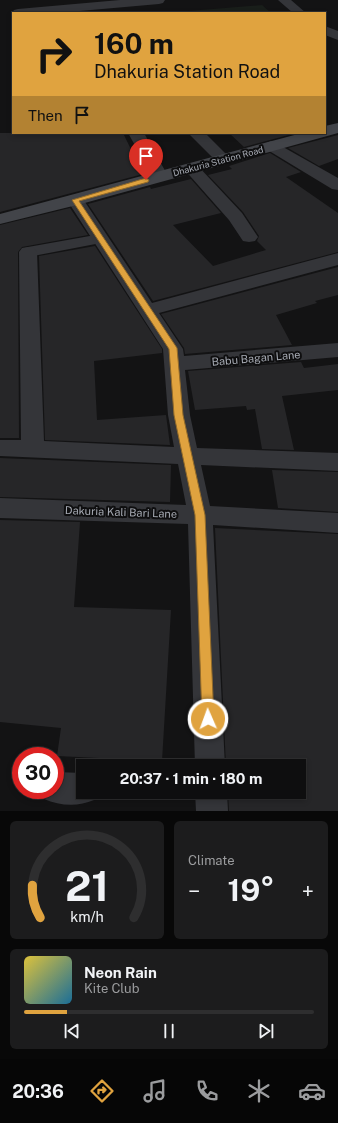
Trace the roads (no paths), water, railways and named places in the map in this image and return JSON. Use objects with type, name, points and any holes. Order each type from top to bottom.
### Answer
[{"type":"street","points":[[22,12],[65,7],[129,8],[160,0]]},
{"type":"street","points":[[284,0],[299,12]]},
{"type":"street","points":[[326,30],[338,36]]},
{"type":"street","points":[[326,131],[338,128]]},
{"type":"street","points":[[137,134],[160,176]]},
{"type":"street","points":[[197,134],[223,159]]},
{"type":"street","name":"Dhakuria Station Road","points":[[0,219],[315,134]]},
{"type":"street","points":[[271,146],[338,185]]},
{"type":"street","points":[[191,168],[236,217],[248,237]]},
{"type":"street","points":[[75,200],[173,348],[179,415],[200,515],[210,759]]},
{"type":"street","points":[[28,252],[33,449]]},
{"type":"street","points":[[148,310],[338,259]]},
{"type":"street","name":"Babu Bagan Lane","points":[[175,364],[338,350]]},
{"type":"street","points":[[0,448],[338,462]]},
{"type":"street","name":"Dakuria Kali Bari Lane","points":[[0,508],[200,515],[338,523]]},
{"type":"street","points":[[64,788],[76,789]]},
{"type":"street","points":[[211,799],[212,811]]},
{"type":"lane","points":[[28,252],[101,239]]}]
